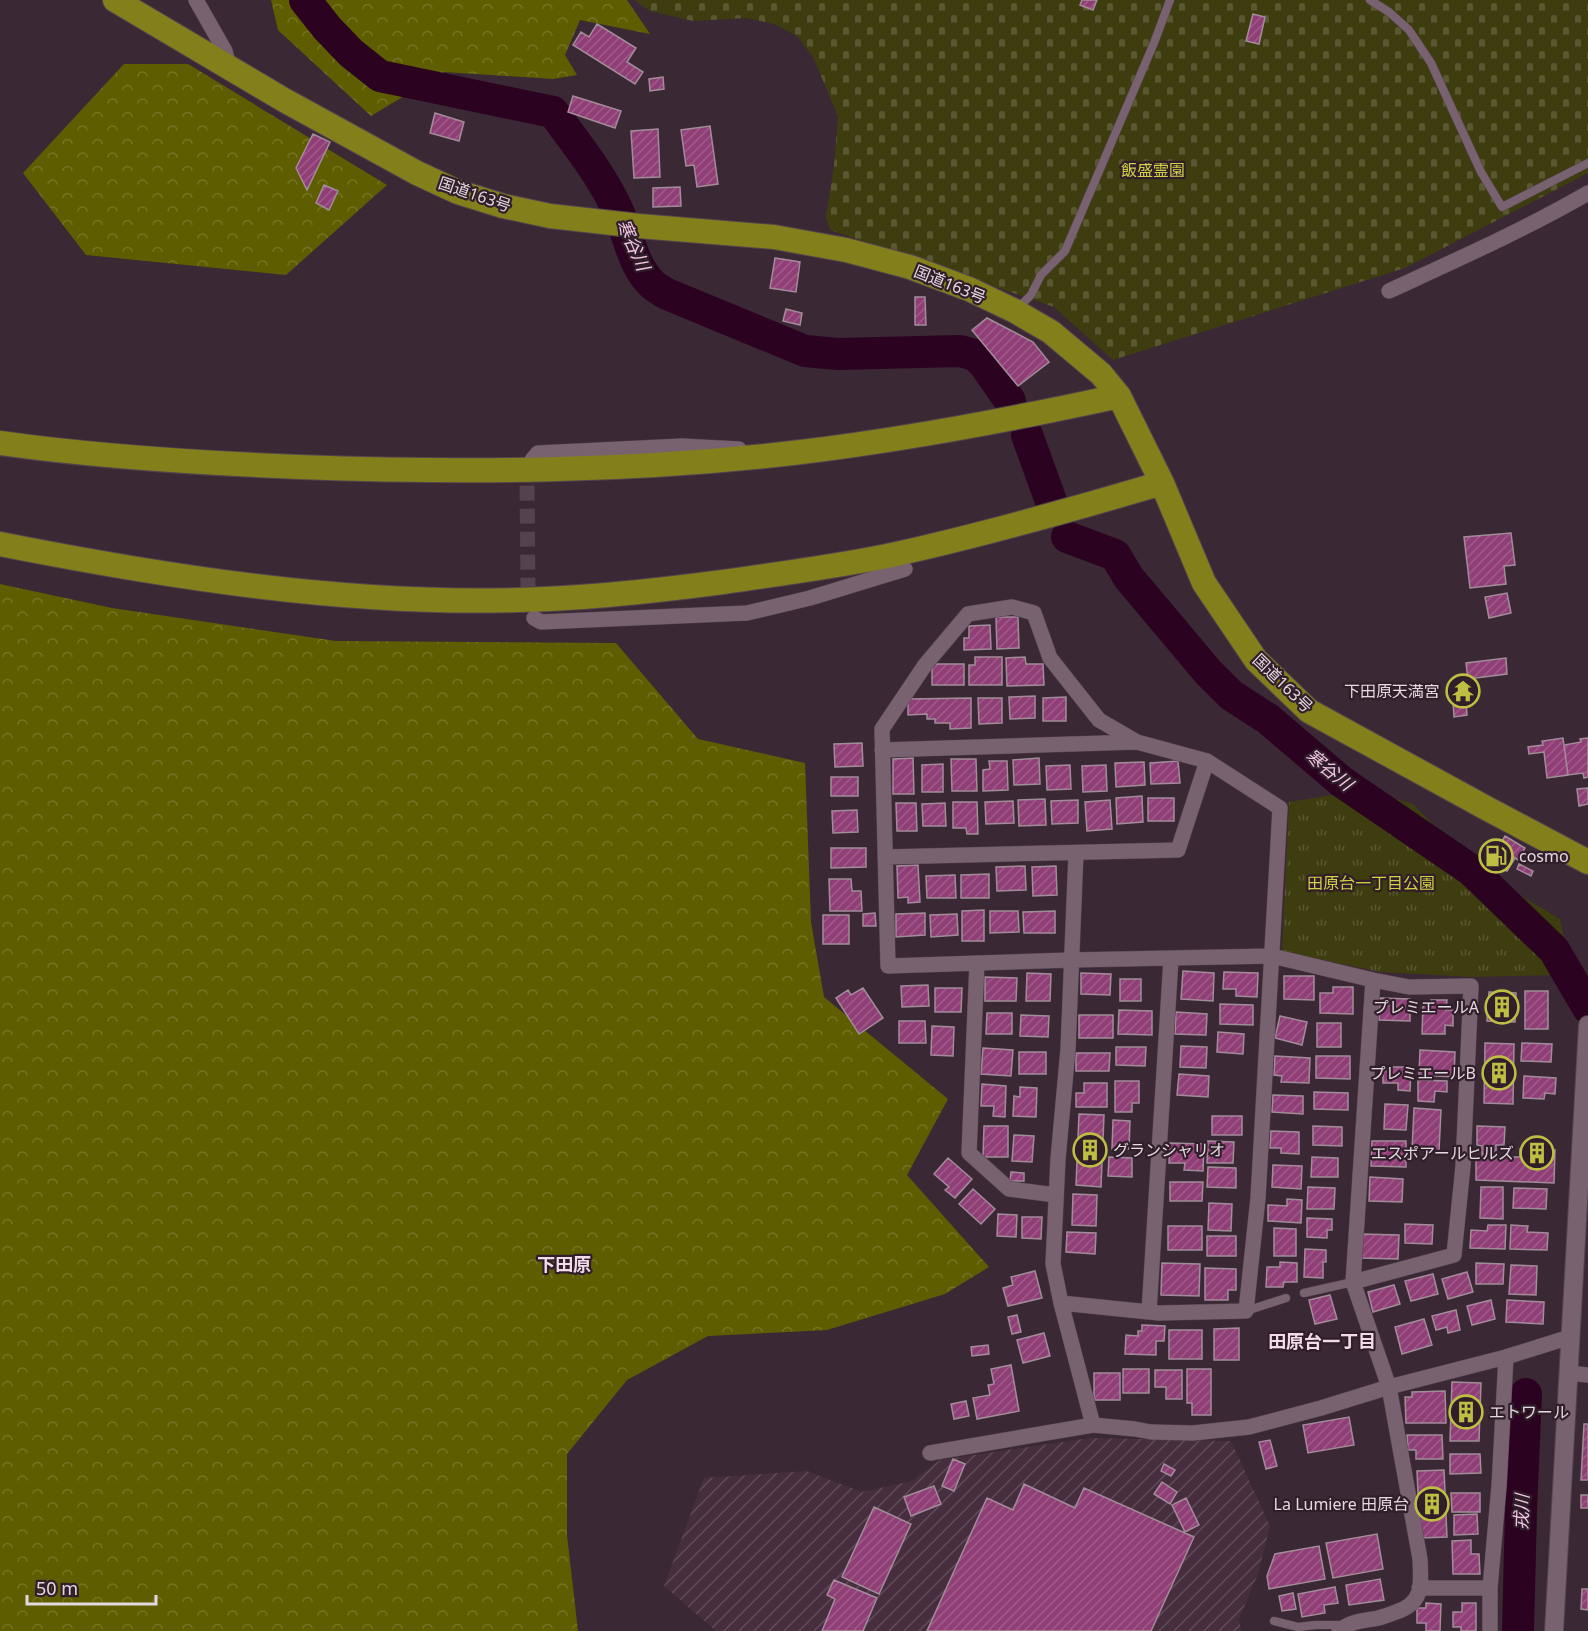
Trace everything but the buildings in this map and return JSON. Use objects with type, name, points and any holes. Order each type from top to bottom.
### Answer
[{"type":"highway","name":"国道163号","points":[[115,0],[284,100],[417,173],[458,192],[503,206],[538,213],[639,226],[774,237],[846,250],[910,267],[969,289],[1052,332],[1101,374],[1119,396],[1162,483],[1204,583],[1256,660],[1309,711],[1588,862]]},
{"type":"highway","points":[[0,443],[152,459],[254,465],[374,470],[585,469],[802,452],[1010,420],[1119,396]]},
{"type":"highway","points":[[0,544],[85,561],[198,578],[345,594],[443,600],[517,600],[595,596],[801,571],[885,556],[977,535],[1162,483]]},
{"type":"street","points":[[196,0],[225,51],[229,68]]},
{"type":"street","points":[[1389,291],[1556,212],[1588,193]]},
{"type":"street","points":[[532,459],[538,453],[682,446],[802,452]]},
{"type":"street","points":[[534,618],[540,622],[747,613],[810,598],[905,569]]},
{"type":"street","points":[[801,571],[810,598]]},
{"type":"street","points":[[1061,1303],[1149,1312],[1246,1311],[1258,1198],[1272,956],[1280,808],[1207,761],[1137,742],[1100,720],[1050,658],[1034,613],[1012,607],[968,614],[925,665],[882,729],[888,966],[1272,956],[1408,987],[1471,986],[1463,1166],[1455,1255],[1353,1282]]},
{"type":"street","points":[[882,750],[1137,742]]},
{"type":"street","points":[[885,857],[1178,850],[1207,761]]},
{"type":"street","points":[[1076,853],[1068,1049],[1058,1159],[1053,1264],[1093,1425]]},
{"type":"street","points":[[1149,1312],[1171,959]]},
{"type":"street","points":[[978,963],[969,1153],[1009,1189],[1056,1195]]},
{"type":"street","points":[[1343,1628],[1354,1621],[1378,1618],[1407,1609],[1415,1602],[1421,1581],[1420,1559],[1389,1387],[1353,1282],[1373,980]]},
{"type":"street","points":[[1554,1631],[1588,1025]]},
{"type":"street","points":[[930,1453],[1093,1425],[1135,1428],[1151,1432],[1193,1433],[1249,1427],[1389,1387],[1506,1358],[1570,1337]]},
{"type":"street","points":[[1490,1631],[1490,1588],[1500,1486],[1506,1358]]},
{"type":"street","points":[[1569,1373],[1588,1375]]},
{"type":"street","points":[[1419,1588],[1490,1588]]},
{"type":"lane","points":[[1015,311],[1031,295],[1041,275],[1065,252],[1154,44],[1170,0]]},
{"type":"lane","points":[[1370,0],[1389,12],[1409,30],[1431,63],[1481,172],[1502,207],[1588,164]]},
{"type":"lane","points":[[1304,1293],[1353,1282]]},
{"type":"lane","points":[[1246,1311],[1286,1298]]},
{"type":"lane","points":[[1274,1621],[1298,1627],[1315,1625],[1343,1628]]},
{"type":"shaded area","points":[[1090,1438],[1231,1441],[1270,1526],[1258,1574],[1239,1619],[1241,1631],[716,1631],[664,1586],[704,1478],[807,1471],[862,1492],[912,1481],[940,1460]]},
{"type":"green space","points":[[271,0],[627,0],[650,34],[580,20],[565,55],[577,75],[553,79],[444,72],[371,116],[278,30]]},
{"type":"green space","name":"飯盛霊園","points":[[634,0],[1588,0],[1588,173],[1405,268],[1113,360],[1054,307],[830,230],[826,217],[834,166],[838,116],[813,57],[797,36],[774,24],[746,18],[693,21],[650,11]]},
{"type":"green space","points":[[124,64],[188,64],[387,185],[286,275],[86,255],[23,173]]},
{"type":"green space","points":[[0,584],[112,608],[336,641],[616,643],[698,739],[805,763],[811,922],[824,997],[948,1099],[907,1175],[989,1267],[945,1294],[827,1330],[708,1336],[627,1380],[567,1454],[567,1535],[578,1631],[0,1631]]},
{"type":"green space","name":"田原台一丁目公園","points":[[1364,790],[1413,804],[1455,847],[1506,887],[1560,919],[1568,958],[1559,975],[1470,977],[1380,972],[1282,951],[1289,802]]},
{"type":"waterway","name":"寒谷川","points":[[305,0],[351,53],[380,76],[553,112],[588,159],[611,196],[639,267],[652,284],[667,294],[805,351],[838,354],[960,351],[975,355],[985,365],[1010,401]]},
{"type":"waterway","name":"寒谷川","points":[[1027,435],[1052,504]]},
{"type":"waterway","name":"寒谷川","points":[[1067,537],[1115,555],[1129,578],[1208,672],[1231,695],[1268,719],[1342,782],[1471,870],[1554,950],[1588,1008]]},
{"type":"waterway","name":"戎川","points":[[1518,1631],[1526,1394]]},
{"type":"tunnel","points":[[531,463],[527,484],[528,586],[532,606]]},
{"type":"place","name":"下田原天満宮","points":[[1463,691]]},
{"type":"place","name":"cosmo","points":[[1496,856]]},
{"type":"place","name":"プレミエールA","points":[[1502,1007]]},
{"type":"place","name":"プレミエールB","points":[[1499,1073]]},
{"type":"place","name":"グランシャリオ","points":[[1090,1150]]},
{"type":"place","name":"エスポアールヒルズ","points":[[1537,1153]]},
{"type":"place","name":"エトワール","points":[[1466,1412]]},
{"type":"place","name":"La Lumiere 田原台","points":[[1432,1504]]},
{"type":"district","name":"下田原","points":[[564,1265]]},
{"type":"district","name":"田原台一丁目","points":[[1322,1342]]}]
